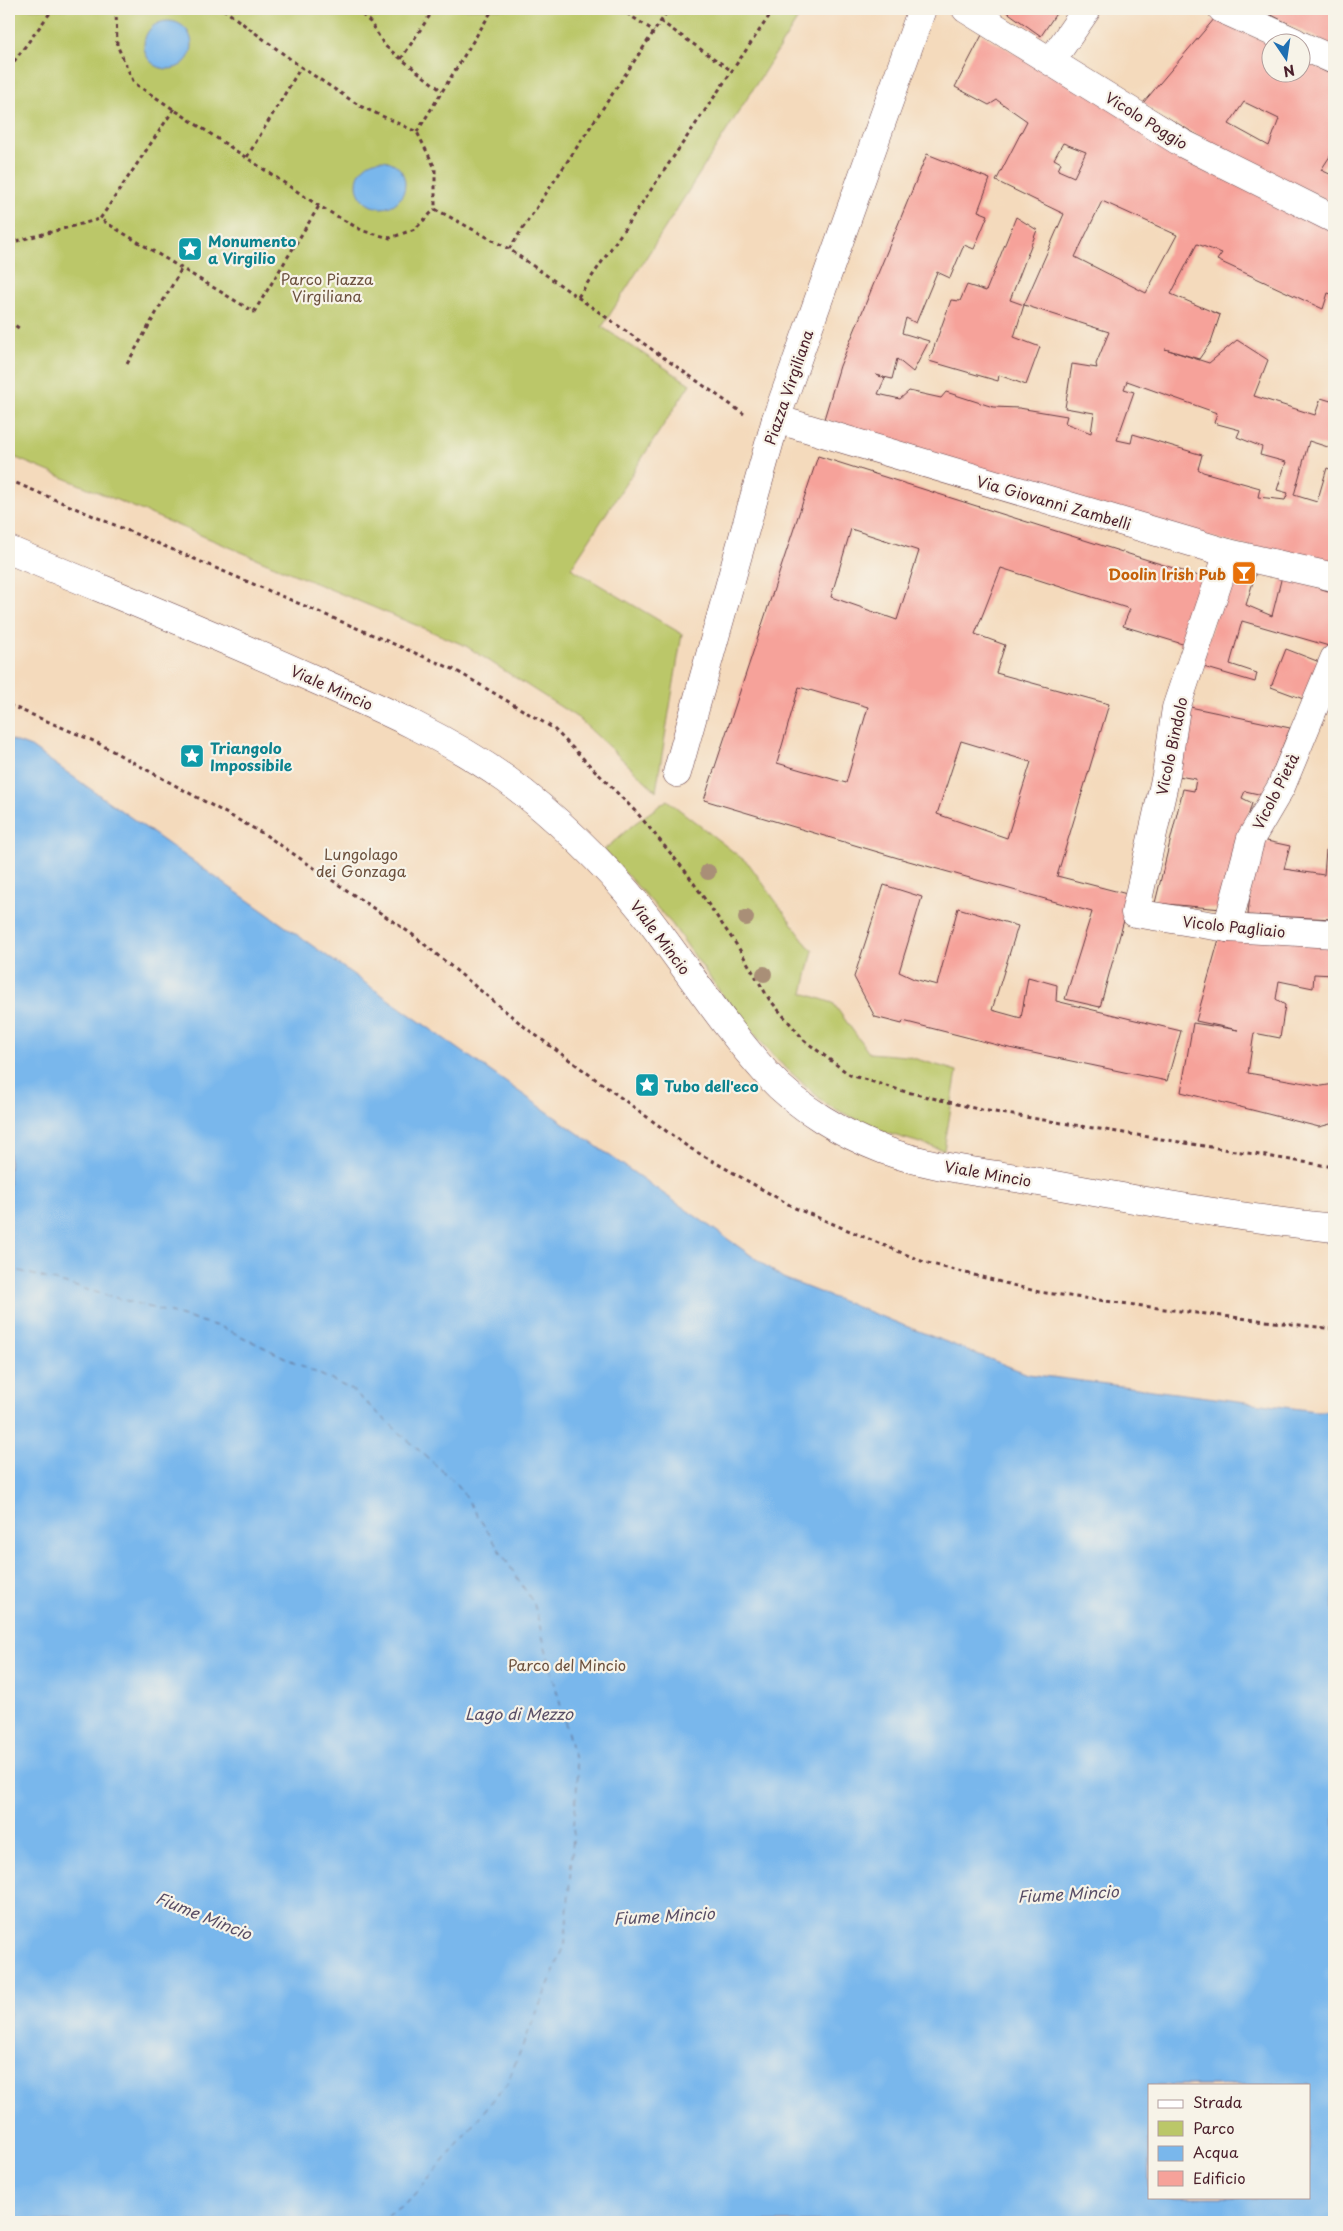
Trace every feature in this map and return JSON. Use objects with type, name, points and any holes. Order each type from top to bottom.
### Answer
[{"type":"street","name":"Piazza Virgiliana","points":[[677,773],[776,419],[922,9]]},
{"type":"street","name":"Vicolo Poggio","points":[[966,9],[1052,60],[1182,143],[1334,219]]},
{"type":"street","points":[[1052,60],[1087,9]]},
{"type":"street","points":[[1222,9],[1273,32]]},
{"type":"street","points":[[1310,49],[1334,60]]},
{"type":"street","name":"Via Giovanni Zambelli","points":[[776,419],[1228,553],[1334,577]]},
{"type":"street","name":"Viale Mincio","points":[[9,550],[282,664],[401,718],[461,750],[509,782],[594,858],[639,906],[736,1037],[771,1078],[816,1115],[854,1138],[888,1152],[926,1162],[1065,1187],[1334,1228]]},
{"type":"street","name":"Vicolo Bindolo","points":[[1135,914],[1166,775],[1176,708],[1228,553]]},
{"type":"street","name":"Vicolo Pietà","points":[[1227,928],[1251,838],[1281,787],[1334,659]]},
{"type":"street","name":"Vicolo Pagliaio","points":[[1135,914],[1227,928],[1334,934]]},
{"type":"path","points":[[9,68],[53,9]]},
{"type":"path","points":[[116,9],[117,45],[134,83],[319,206],[363,231],[390,238],[415,229],[435,209],[435,168],[417,132],[360,106],[301,67],[223,9]]},
{"type":"path","points":[[356,9],[370,22],[385,46],[442,91]]},
{"type":"path","points":[[401,59],[434,9]]},
{"type":"path","points":[[417,132],[492,9]]},
{"type":"path","points":[[620,9],[654,31]]},
{"type":"path","points":[[508,249],[669,9]]},
{"type":"path","points":[[578,297],[774,9]]},
{"type":"path","points":[[660,22],[732,70]]},
{"type":"path","points":[[247,157],[301,67]]},
{"type":"path","points":[[9,243],[100,219],[174,109]]},
{"type":"path","points":[[100,219],[254,312],[319,206]]},
{"type":"path","points":[[435,209],[508,249],[751,419],[776,419]]},
{"type":"path","points":[[127,364],[182,268]]},
{"type":"path","points":[[9,321],[20,329]]},
{"type":"path","points":[[9,480],[455,670],[553,728],[638,814],[686,872],[738,947],[775,1006],[805,1041],[850,1075],[903,1092],[982,1110],[1334,1167]]},
{"type":"path","points":[[9,705],[96,742],[264,834],[412,935],[526,1028],[688,1147],[795,1208],[924,1262],[1039,1292],[1334,1329]]},
{"type":"green space","name":"Parco Piazza Virgiliana","points":[[9,9],[804,9],[602,327],[690,384],[571,568],[682,634],[656,791],[578,718],[466,646],[9,455]]},
{"type":"green space","points":[[667,800],[749,864],[808,946],[813,950],[803,993],[833,1003],[869,1053],[906,1056],[957,1071],[944,1150],[883,1132],[827,1105],[775,1058],[728,1003],[672,924],[604,850],[634,824]]},
{"type":"water","points":[[168,21],[177,23],[185,28],[190,36],[192,45],[190,54],[185,62],[177,67],[168,69],[159,67],[151,62],[146,54],[144,45],[146,36],[151,28],[159,23]]},
{"type":"water","points":[[381,160],[390,162],[398,167],[403,175],[405,184],[403,193],[398,201],[390,206],[381,208],[372,206],[364,201],[359,193],[357,184],[359,175],[364,167],[372,162]]},
{"type":"water","name":"Lago di Mezzo","points":[[9,739],[31,747],[783,1278],[1028,1374],[1316,1411],[1334,1411],[1334,2222],[9,2222]]},
{"type":"building","points":[[1003,9],[1059,9],[1041,36]]},
{"type":"building","points":[[1260,9],[1334,9],[1334,47],[1310,35],[1310,32],[1305,32]]},
{"type":"building","points":[[1215,18],[1260,39],[1260,82],[1310,82],[1310,64],[1334,76],[1334,150],[1321,170],[1334,176],[1334,204],[1214,145],[1143,103]],"holes":[[[1244,102],[1279,119],[1269,146],[1229,124]]]},
{"type":"building","points":[[982,35],[1334,230],[1334,295],[1328,293],[1323,309],[1217,260],[1222,253],[1197,244],[1171,294],[1220,315],[1211,342],[1199,359],[1165,349],[1209,363],[1237,340],[1268,360],[1254,396],[1315,415],[1321,398],[1334,402],[1334,449],[1309,441],[1294,495],[1317,502],[1327,468],[1334,471],[1334,569],[1187,531],[985,471],[824,419],[840,366],[927,154],[990,179],[978,211],[988,215],[974,249],[964,245],[950,278],[937,272],[916,323],[906,318],[902,333],[929,341],[913,372],[897,359],[892,379],[876,375],[885,378],[878,394],[900,399],[909,391],[941,398],[946,392],[993,407],[1019,408],[1067,416],[1065,423],[1091,433],[1094,413],[1065,408],[1072,364],[1097,368],[1096,364],[1109,332],[1024,305],[1064,214],[996,181],[1027,121],[997,100],[989,105],[955,87]],"holes":[[[1063,143],[1086,152],[1074,177],[1058,170],[1061,163],[1054,159]],[[1102,201],[1177,235],[1146,293],[1075,257]],[[1127,381],[1217,413],[1214,423],[1240,430],[1237,437],[1262,447],[1260,455],[1286,462],[1277,490],[1288,493],[1285,500],[1258,497],[1260,488],[1203,472],[1198,469],[1202,455],[1133,434],[1131,443],[1117,440],[1134,392],[1124,389]]]},
{"type":"building","points":[[1016,217],[1037,230],[1010,300],[1024,305],[1014,337],[1040,347],[1026,385],[999,375],[998,381],[929,361],[951,300],[960,301],[967,285],[986,291]]},
{"type":"building","points":[[818,456],[1208,579],[1189,646],[1123,626],[1130,609],[1001,568],[975,634],[1005,645],[996,673],[1109,704],[1057,876],[1131,895],[1100,1007],[1065,999],[1092,912],[898,858],[704,800]],"holes":[[[851,529],[919,551],[897,620],[831,597]],[[799,687],[868,707],[846,783],[777,763]],[[961,741],[1031,762],[1007,838],[937,814]]]},
{"type":"building","points":[[1231,565],[1256,572],[1246,605],[1272,616],[1282,576],[1334,593],[1334,629],[1329,646],[1242,621],[1230,664],[1257,673],[1255,682],[1200,666]]},
{"type":"building","points":[[1286,649],[1322,663],[1306,700],[1271,687]]},
{"type":"building","points":[[1190,707],[1290,728],[1263,795],[1245,791],[1242,798],[1252,803],[1222,909],[1155,903],[1183,789],[1194,791],[1196,779],[1172,775]]},
{"type":"building","points":[[1262,840],[1290,846],[1284,869],[1324,875],[1326,850],[1334,851],[1334,919],[1248,915],[1252,872]]},
{"type":"building","points":[[884,885],[922,897],[899,972],[914,979],[937,985],[958,908],[1018,926],[992,1010],[1021,1018],[1028,977],[1057,985],[1056,1001],[1181,1031],[1167,1081],[1009,1048],[903,1021],[902,1024],[875,1017],[854,977]]},
{"type":"building","points":[[1221,932],[1334,941],[1334,975],[1314,974],[1313,988],[1279,981],[1276,999],[1285,1005],[1280,1038],[1254,1033],[1248,1073],[1322,1086],[1334,1084],[1334,1123],[1319,1127],[1181,1092],[1193,1023],[1238,1030],[1196,1021]]},
{"type":"ferry route","points":[[9,1268],[224,1328],[352,1390],[458,1485],[534,1604],[578,1772],[565,1945],[507,2083],[413,2198],[378,2222]]},
{"type":"place","name":"Monumento a Virgilio","points":[[190,249]]},
{"type":"place","name":"Doolin Irish Pub","points":[[1244,573]]},
{"type":"place","name":"Triangolo Impossibile","points":[[192,756]]},
{"type":"place","name":"Tubo dell'eco","points":[[647,1085]]},
{"type":"park label","name":"Lungolago dei Gonzaga","points":[[361,862]]},
{"type":"park label","name":"Parco del Mincio","points":[[567,1664]]},
{"type":"water label","name":"Fiume Mincio","points":[[1068,1893]]},
{"type":"water label","name":"Fiume Mincio","points":[[204,1915]]},
{"type":"water label","name":"Fiume Mincio","points":[[664,1915]]}]
